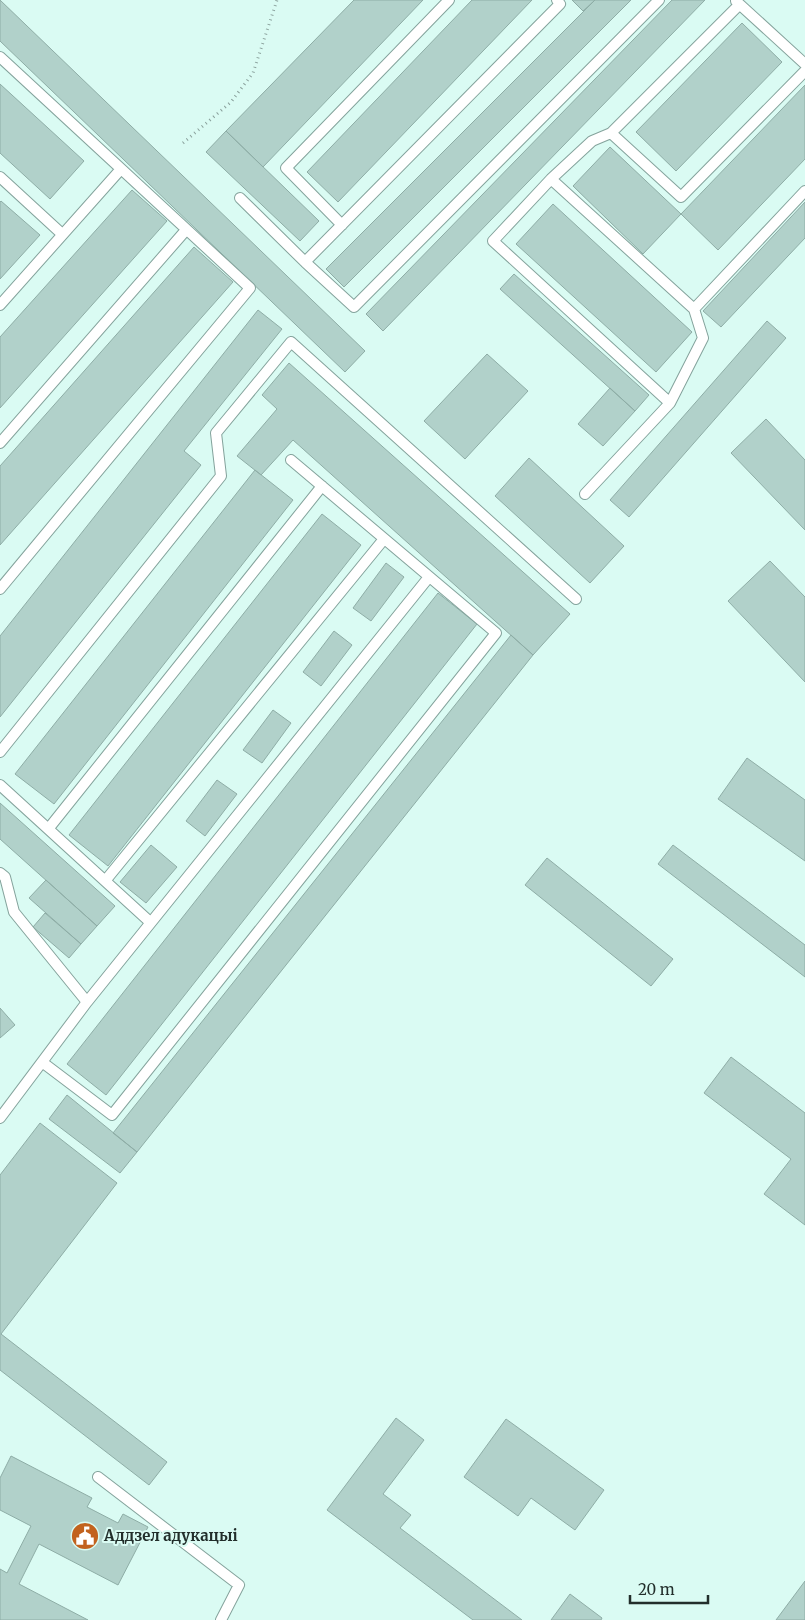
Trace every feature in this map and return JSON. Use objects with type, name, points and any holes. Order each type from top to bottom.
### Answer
[{"type":"lane","points":[[342,225],[286,168],[449,0]]},
{"type":"lane","points":[[305,262],[560,4],[558,0]]},
{"type":"lane","points":[[240,198],[354,307],[659,0]]},
{"type":"lane","points":[[670,403],[493,241],[551,179],[592,141],[611,133],[737,3],[805,64]]},
{"type":"lane","points":[[0,57],[250,288],[0,589]]},
{"type":"lane","points":[[611,133],[681,197],[805,71]]},
{"type":"lane","points":[[0,305],[121,169]]},
{"type":"lane","points":[[551,179],[694,309],[703,338],[670,403],[585,494]]},
{"type":"lane","points":[[1,181],[62,234]]},
{"type":"lane","points":[[694,309],[805,190]]},
{"type":"lane","points":[[0,443],[186,230]]},
{"type":"lane","points":[[0,752],[221,476],[216,433],[291,342],[576,599]]},
{"type":"lane","points":[[42,1062],[112,1115],[496,634],[291,460]]},
{"type":"lane","points":[[49,828],[322,486]]},
{"type":"lane","points":[[105,881],[384,539]]},
{"type":"lane","points":[[0,1118],[150,922],[429,577]]},
{"type":"lane","points":[[0,786],[49,828],[150,922]]},
{"type":"lane","points":[[0,873],[5,876],[14,912],[87,1002]]},
{"type":"lane","points":[[98,1477],[239,1585],[221,1620]]},
{"type":"path","points":[[183,143],[231,102],[253,73],[277,0]]},
{"type":"building","points":[[0,0],[365,351],[345,372],[0,41]]},
{"type":"building","points":[[354,0],[423,0],[263,167],[226,131]]},
{"type":"building","points":[[472,0],[532,0],[338,202],[307,172]]},
{"type":"building","points":[[572,0],[595,0],[583,11]]},
{"type":"building","points":[[595,0],[631,0],[344,287],[326,269]]},
{"type":"building","points":[[672,0],[705,0],[383,331],[366,314]]},
{"type":"building","points":[[742,23],[782,62],[676,171],[636,132]]},
{"type":"building","points":[[0,84],[84,161],[50,199],[0,153]]},
{"type":"building","points":[[805,85],[805,159],[718,250],[681,214]]},
{"type":"building","points":[[226,131],[319,221],[300,241],[206,152]]},
{"type":"building","points":[[610,147],[681,214],[643,254],[573,186]]},
{"type":"building","points":[[132,190],[167,221],[0,408],[0,337]]},
{"type":"building","points":[[0,202],[40,235],[0,279]]},
{"type":"building","points":[[805,202],[805,238],[721,327],[703,311]]},
{"type":"building","points":[[553,204],[692,332],[656,372],[516,244]]},
{"type":"building","points":[[194,247],[233,282],[0,545],[0,466]]},
{"type":"building","points":[[514,274],[649,395],[635,411],[500,289]]},
{"type":"building","points":[[258,310],[282,329],[184,451],[201,465],[0,717],[0,636]]},
{"type":"building","points":[[767,321],[786,338],[629,517],[610,500]]},
{"type":"building","points":[[487,354],[528,391],[465,459],[424,421]]},
{"type":"building","points":[[289,363],[570,614],[533,655],[293,440],[261,475],[237,456],[277,409],[262,395]]},
{"type":"building","points":[[610,388],[635,411],[603,446],[578,424]]},
{"type":"building","points":[[766,419],[805,460],[805,530],[731,453]]},
{"type":"building","points":[[529,458],[624,546],[590,583],[495,496]]},
{"type":"building","points":[[255,470],[293,500],[54,804],[15,774]]},
{"type":"building","points":[[322,514],[361,545],[108,866],[69,835]]},
{"type":"building","points":[[770,561],[805,597],[805,682],[728,601]]},
{"type":"building","points":[[386,563],[404,577],[371,621],[353,608]]},
{"type":"building","points":[[438,593],[477,624],[106,1095],[67,1064]]},
{"type":"building","points":[[334,631],[352,645],[321,686],[303,672]]},
{"type":"building","points":[[511,635],[533,655],[137,1152],[113,1133]]},
{"type":"building","points":[[273,710],[291,723],[262,763],[243,750]]},
{"type":"building","points":[[747,758],[805,800],[805,861],[718,799]]},
{"type":"building","points":[[217,780],[237,794],[205,836],[186,821]]},
{"type":"building","points":[[0,803],[115,906],[97,926],[0,839]]},
{"type":"building","points":[[151,845],[177,867],[146,903],[120,882]]},
{"type":"building","points":[[673,845],[805,945],[805,977],[658,864]]},
{"type":"building","points":[[547,858],[673,959],[651,986],[525,885]]},
{"type":"building","points":[[46,880],[97,926],[81,944],[29,898]]},
{"type":"building","points":[[45,913],[81,944],[69,958],[33,927]]},
{"type":"building","points":[[0,1008],[15,1025],[0,1038]]},
{"type":"building","points":[[731,1057],[805,1113],[805,1225],[764,1194],[791,1159],[704,1093]]},
{"type":"building","points":[[67,1095],[137,1152],[120,1173],[49,1119]]},
{"type":"building","points":[[40,1123],[117,1183],[1,1334],[167,1462],[149,1485],[0,1370],[0,1175]]},
{"type":"building","points":[[396,1418],[424,1440],[383,1494],[411,1515],[400,1528],[522,1620],[473,1620],[327,1510]]},
{"type":"building","points":[[506,1419],[604,1490],[575,1530],[531,1498],[518,1516],[464,1477]]},
{"type":"building","name":"Аддзел адукацыі","points":[[11,1456],[92,1498],[87,1507],[118,1523],[123,1514],[148,1527],[118,1585],[39,1544],[19,1584],[88,1620],[0,1620],[0,1569],[7,1573],[31,1526],[0,1510],[0,1478]]},
{"type":"building","points":[[805,1581],[805,1620],[776,1620]]},
{"type":"building","points":[[570,1594],[602,1618],[601,1620],[551,1620]]},
{"type":"place","name":"Аддзел адукацыі","points":[[85,1536]]}]
